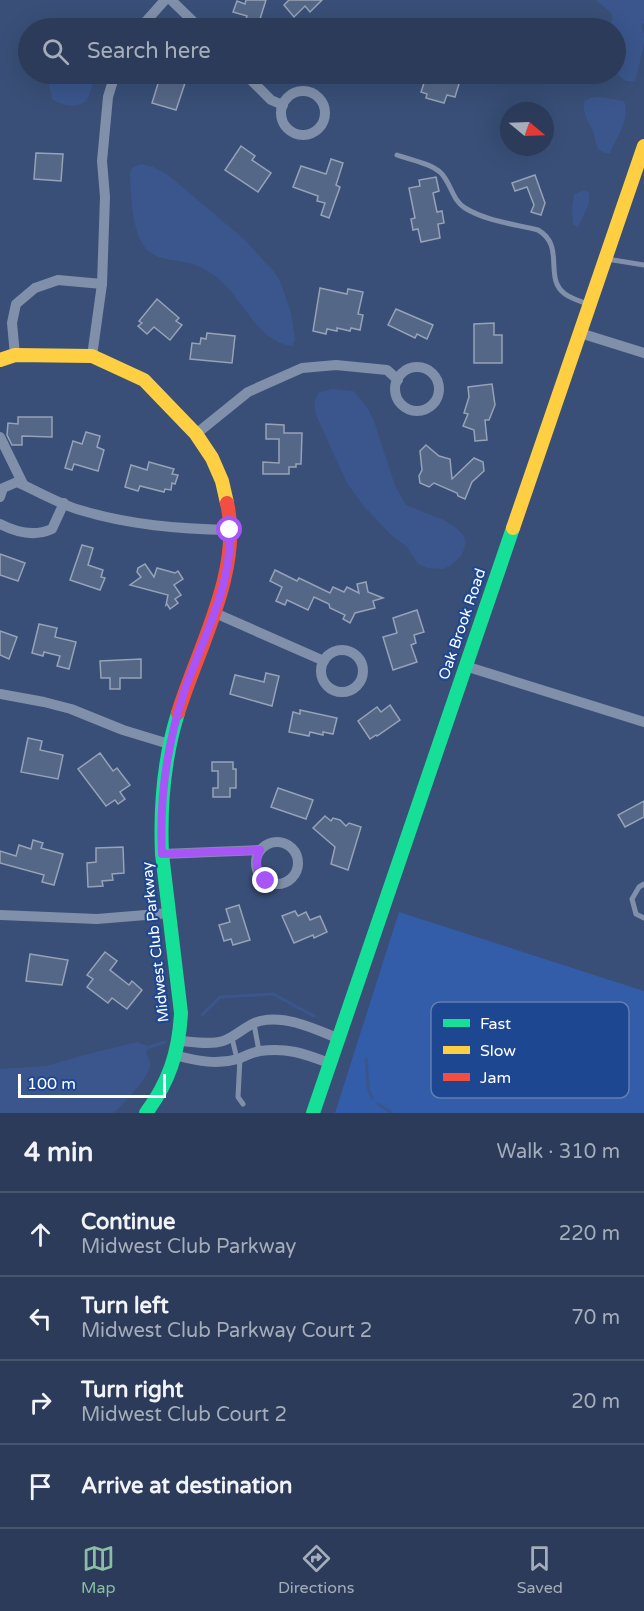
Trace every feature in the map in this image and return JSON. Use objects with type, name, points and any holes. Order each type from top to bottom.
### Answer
[{"type":"main road","name":"Oak Brook Road","points":[[313,1113],[644,146]]},
{"type":"main road","name":"Midwest Club Parkway","points":[[0,360],[15,355],[92,356],[144,380],[196,434],[212,458],[222,481],[229,512],[230,530],[225,573],[215,613],[185,690],[169,744],[163,792],[162,854],[181,1013],[181,1041],[167,1083],[146,1113]]},
{"type":"street","points":[[149,18],[165,0]]},
{"type":"street","points":[[171,0],[190,18]]},
{"type":"street","points":[[92,356],[102,284],[105,197],[102,161],[108,97],[113,84]]},
{"type":"street","points":[[255,84],[271,100],[283,105]]},
{"type":"street","points":[[299,91],[313,93],[323,103],[322,124],[311,133],[297,134],[285,126],[281,112],[283,105],[286,99],[299,91]]},
{"type":"street","points":[[15,355],[12,323],[16,304],[35,288],[58,280],[102,284]]},
{"type":"street","points":[[580,333],[644,353]]},
{"type":"street","points":[[196,434],[248,392],[302,368],[336,365],[387,370],[398,380]]},
{"type":"street","points":[[415,367],[429,371],[438,383],[438,398],[429,408],[411,410],[401,404],[397,398],[398,380],[408,369],[415,367]]},
{"type":"street","points":[[0,437],[23,484]]},
{"type":"street","points":[[0,497],[3,488],[17,482],[78,510],[130,523],[178,530],[230,530]]},
{"type":"street","points":[[0,524],[19,533],[40,534],[52,529],[64,503]]},
{"type":"street","points":[[215,613],[324,660]]},
{"type":"street","points":[[465,666],[644,722]]},
{"type":"street","points":[[0,694],[71,709],[123,730],[169,744]]},
{"type":"street","points":[[162,854],[260,850],[270,842],[277,841],[289,844],[297,854],[298,867],[292,878],[280,884],[266,881],[257,870],[256,863],[260,850]]},
{"type":"street","points":[[0,915],[97,919],[170,913]]},
{"type":"street","name":"Midwest Club Parkway","points":[[181,1041],[201,1043],[223,1041],[259,1021],[279,1020],[299,1024],[338,1038]]},
{"type":"street","points":[[177,1056],[222,1063],[259,1051],[298,1052],[329,1063]]},
{"type":"lane","points":[[397,155],[433,167],[442,174],[459,203],[466,209],[483,216],[538,230],[544,234],[552,246],[557,285],[564,293],[590,304]]},
{"type":"lane","points":[[606,258],[644,265]]},
{"type":"lane","points":[[644,884],[639,887],[632,899],[636,914],[644,918]]},
{"type":"lane","points":[[254,1024],[259,1051]]},
{"type":"lane","points":[[231,1036],[239,1058],[238,1097],[243,1104]]},
{"type":"shaded area","points":[[596,0],[644,0],[644,23],[641,26],[644,44],[635,81],[626,81],[626,18],[612,18],[612,14]]},
{"type":"shaded area","points":[[49,84],[92,84],[85,101],[81,104],[71,106],[52,99]]},
{"type":"shaded area","points":[[590,98],[624,101],[626,108],[622,128],[610,154],[600,151],[596,145],[584,110],[584,102]]},
{"type":"shaded area","points":[[141,164],[168,175],[245,240],[275,273],[291,313],[295,340],[292,346],[268,336],[215,276],[198,266],[161,258],[144,246],[135,221],[130,174],[132,168]]},
{"type":"shaded area","points":[[584,190],[589,192],[589,204],[578,227],[573,224],[574,194]]},
{"type":"shaded area","points":[[332,389],[353,391],[367,407],[374,421],[395,486],[406,505],[444,520],[463,535],[466,542],[462,555],[450,566],[443,569],[428,568],[418,564],[407,547],[390,534],[363,505],[347,483],[316,415],[314,403],[318,393]]},
{"type":"shaded area","points":[[399,912],[644,991],[644,1113],[335,1113]]},
{"type":"shaded area","points":[[138,1042],[149,1047],[146,1053],[150,1067],[140,1085],[113,1113],[0,1113],[0,1069],[46,1066]]},
{"type":"building","points":[[246,0],[266,0],[260,18],[246,18],[247,16],[233,12],[237,1],[245,4]]},
{"type":"building","points":[[289,0],[322,0],[310,12],[305,6],[294,17],[284,5]]},
{"type":"building","points":[[158,84],[185,84],[176,110],[152,103]]},
{"type":"building","points":[[424,84],[459,84],[455,97],[447,95],[444,103],[426,98],[427,94],[421,92]]},
{"type":"building","points":[[241,146],[255,156],[252,160],[271,173],[258,192],[225,170]]},
{"type":"building","points":[[36,153],[63,154],[61,181],[34,179]]},
{"type":"building","points":[[331,159],[343,163],[336,185],[340,187],[329,218],[321,215],[325,203],[317,201],[318,196],[293,187],[301,166],[326,174]]},
{"type":"building","points":[[535,175],[545,203],[541,215],[531,212],[534,205],[527,187],[515,191],[512,183]]},
{"type":"building","points":[[436,177],[439,191],[433,193],[437,212],[442,211],[444,223],[438,224],[440,238],[421,242],[418,229],[413,230],[411,219],[415,218],[409,188],[420,186],[419,180]]},
{"type":"building","points":[[320,288],[347,294],[348,289],[363,292],[358,314],[363,315],[360,330],[327,329],[326,334],[313,331]]},
{"type":"building","points":[[157,299],[179,318],[176,321],[182,325],[170,340],[154,327],[147,334],[138,326],[142,323],[139,321]]},
{"type":"building","points":[[396,309],[433,325],[427,339],[417,334],[415,338],[388,325]]},
{"type":"building","points":[[494,323],[494,335],[502,335],[502,363],[474,363],[474,324]]},
{"type":"building","points":[[207,333],[235,336],[232,363],[190,359],[192,343],[200,344],[201,338],[206,339]]},
{"type":"building","points":[[492,384],[495,405],[489,420],[485,420],[487,440],[475,441],[474,430],[463,426],[468,414],[464,413],[469,397],[468,387]]},
{"type":"building","points":[[18,417],[52,417],[52,437],[22,436],[22,445],[12,445],[7,435],[8,423],[18,424]]},
{"type":"building","points":[[266,424],[284,425],[284,433],[302,433],[301,464],[289,467],[289,474],[263,474],[263,462],[279,463],[279,439],[266,439]]},
{"type":"building","points":[[86,432],[100,436],[97,447],[104,450],[98,471],[74,464],[72,470],[65,468],[73,441],[82,444]]},
{"type":"building","points":[[426,445],[439,456],[450,459],[452,479],[474,458],[483,462],[484,471],[472,482],[465,499],[434,483],[429,487],[420,483],[419,476],[422,470],[420,451]]},
{"type":"building","points":[[149,462],[174,469],[172,474],[178,475],[175,484],[172,483],[171,490],[165,489],[164,492],[140,486],[138,491],[125,487],[131,465],[147,470]]},
{"type":"building","points":[[82,545],[93,548],[88,565],[103,570],[101,577],[105,578],[100,590],[70,580]]},
{"type":"building","points":[[0,554],[25,563],[18,581],[0,575]]},
{"type":"building","points":[[145,564],[154,577],[157,568],[175,573],[178,571],[183,579],[174,585],[181,595],[175,599],[178,603],[170,609],[166,605],[168,595],[130,585],[141,577],[137,572],[138,568]]},
{"type":"building","points":[[275,570],[297,581],[299,578],[330,593],[333,587],[344,592],[347,587],[359,593],[357,584],[366,582],[368,592],[383,598],[373,601],[375,608],[355,613],[350,623],[343,619],[345,615],[314,597],[308,610],[287,600],[285,605],[276,601],[282,587],[270,581]]},
{"type":"building","points":[[417,610],[424,632],[414,635],[416,643],[411,645],[417,662],[393,670],[383,637],[397,633],[393,618]]},
{"type":"building","points":[[39,624],[57,628],[55,637],[76,642],[69,669],[57,666],[60,656],[44,652],[43,656],[32,653]]},
{"type":"building","points":[[0,631],[17,637],[9,659],[0,655]]},
{"type":"building","points":[[141,659],[141,678],[120,678],[120,689],[110,689],[110,678],[101,678],[100,661]]},
{"type":"building","points":[[266,673],[279,676],[272,706],[230,694],[235,675],[264,682]]},
{"type":"building","points":[[390,705],[400,720],[370,739],[358,721],[377,707],[381,712]]},
{"type":"building","points":[[300,710],[337,718],[333,734],[323,732],[323,735],[310,732],[309,736],[289,732],[293,712],[300,714]]},
{"type":"building","points":[[28,738],[42,741],[40,750],[63,755],[58,779],[21,772]]},
{"type":"building","points":[[100,753],[113,771],[117,768],[130,785],[120,792],[125,799],[118,804],[115,800],[106,806],[78,769]]},
{"type":"building","points":[[212,762],[233,762],[233,769],[236,769],[236,788],[230,788],[230,797],[213,797],[213,788],[218,788],[218,771],[212,771]]},
{"type":"building","points":[[278,788],[313,800],[306,819],[271,807]]},
{"type":"building","points":[[644,801],[644,817],[625,827],[618,815]]},
{"type":"building","points":[[325,816],[331,821],[333,818],[340,820],[346,826],[349,823],[361,827],[348,870],[331,864],[335,847],[313,828]]},
{"type":"building","points":[[33,840],[43,843],[41,848],[63,854],[54,885],[42,882],[44,875],[0,863],[0,851],[16,856],[19,845],[31,849]]},
{"type":"building","points":[[123,847],[124,873],[112,874],[113,880],[102,881],[103,886],[88,887],[87,863],[96,862],[96,848]]},
{"type":"building","points":[[239,905],[250,940],[233,945],[231,939],[224,941],[219,925],[230,922],[226,909]]},
{"type":"building","points":[[295,911],[298,916],[306,912],[310,920],[320,916],[327,932],[294,943],[282,916]]},
{"type":"building","points":[[105,952],[117,961],[110,970],[129,985],[132,981],[142,990],[127,1009],[112,998],[108,1003],[87,987],[93,979],[87,975]]},
{"type":"building","points":[[30,954],[68,960],[62,985],[26,981]]},
{"type":"waterway","points":[[202,1015],[220,997],[273,994],[314,1016]]},
{"type":"waterway","points":[[149,1047],[165,1042]]},
{"type":"waterway","points":[[366,1059],[368,1088],[372,1098]]},
{"type":"waterway","points":[[378,1104],[392,1113]]},
{"type":"traffic: fast","points":[[313,1113],[513,528]]},
{"type":"traffic: fast","points":[[146,1113],[167,1078],[175,1054],[180,1027],[181,1013],[162,854],[162,801],[166,765],[178,713]]},
{"type":"traffic: slow","points":[[513,528],[644,146]]},
{"type":"traffic: slow","points":[[0,360],[15,355],[92,356],[144,380],[196,434],[212,458],[222,481],[227,503]]},
{"type":"traffic: jam","points":[[178,713],[224,582],[229,555],[230,529],[227,503]]},
{"type":"route","points":[[230,530],[225,573],[215,613],[185,690],[170,738],[163,792],[162,854],[260,850],[257,856],[257,870],[266,881]]}]
